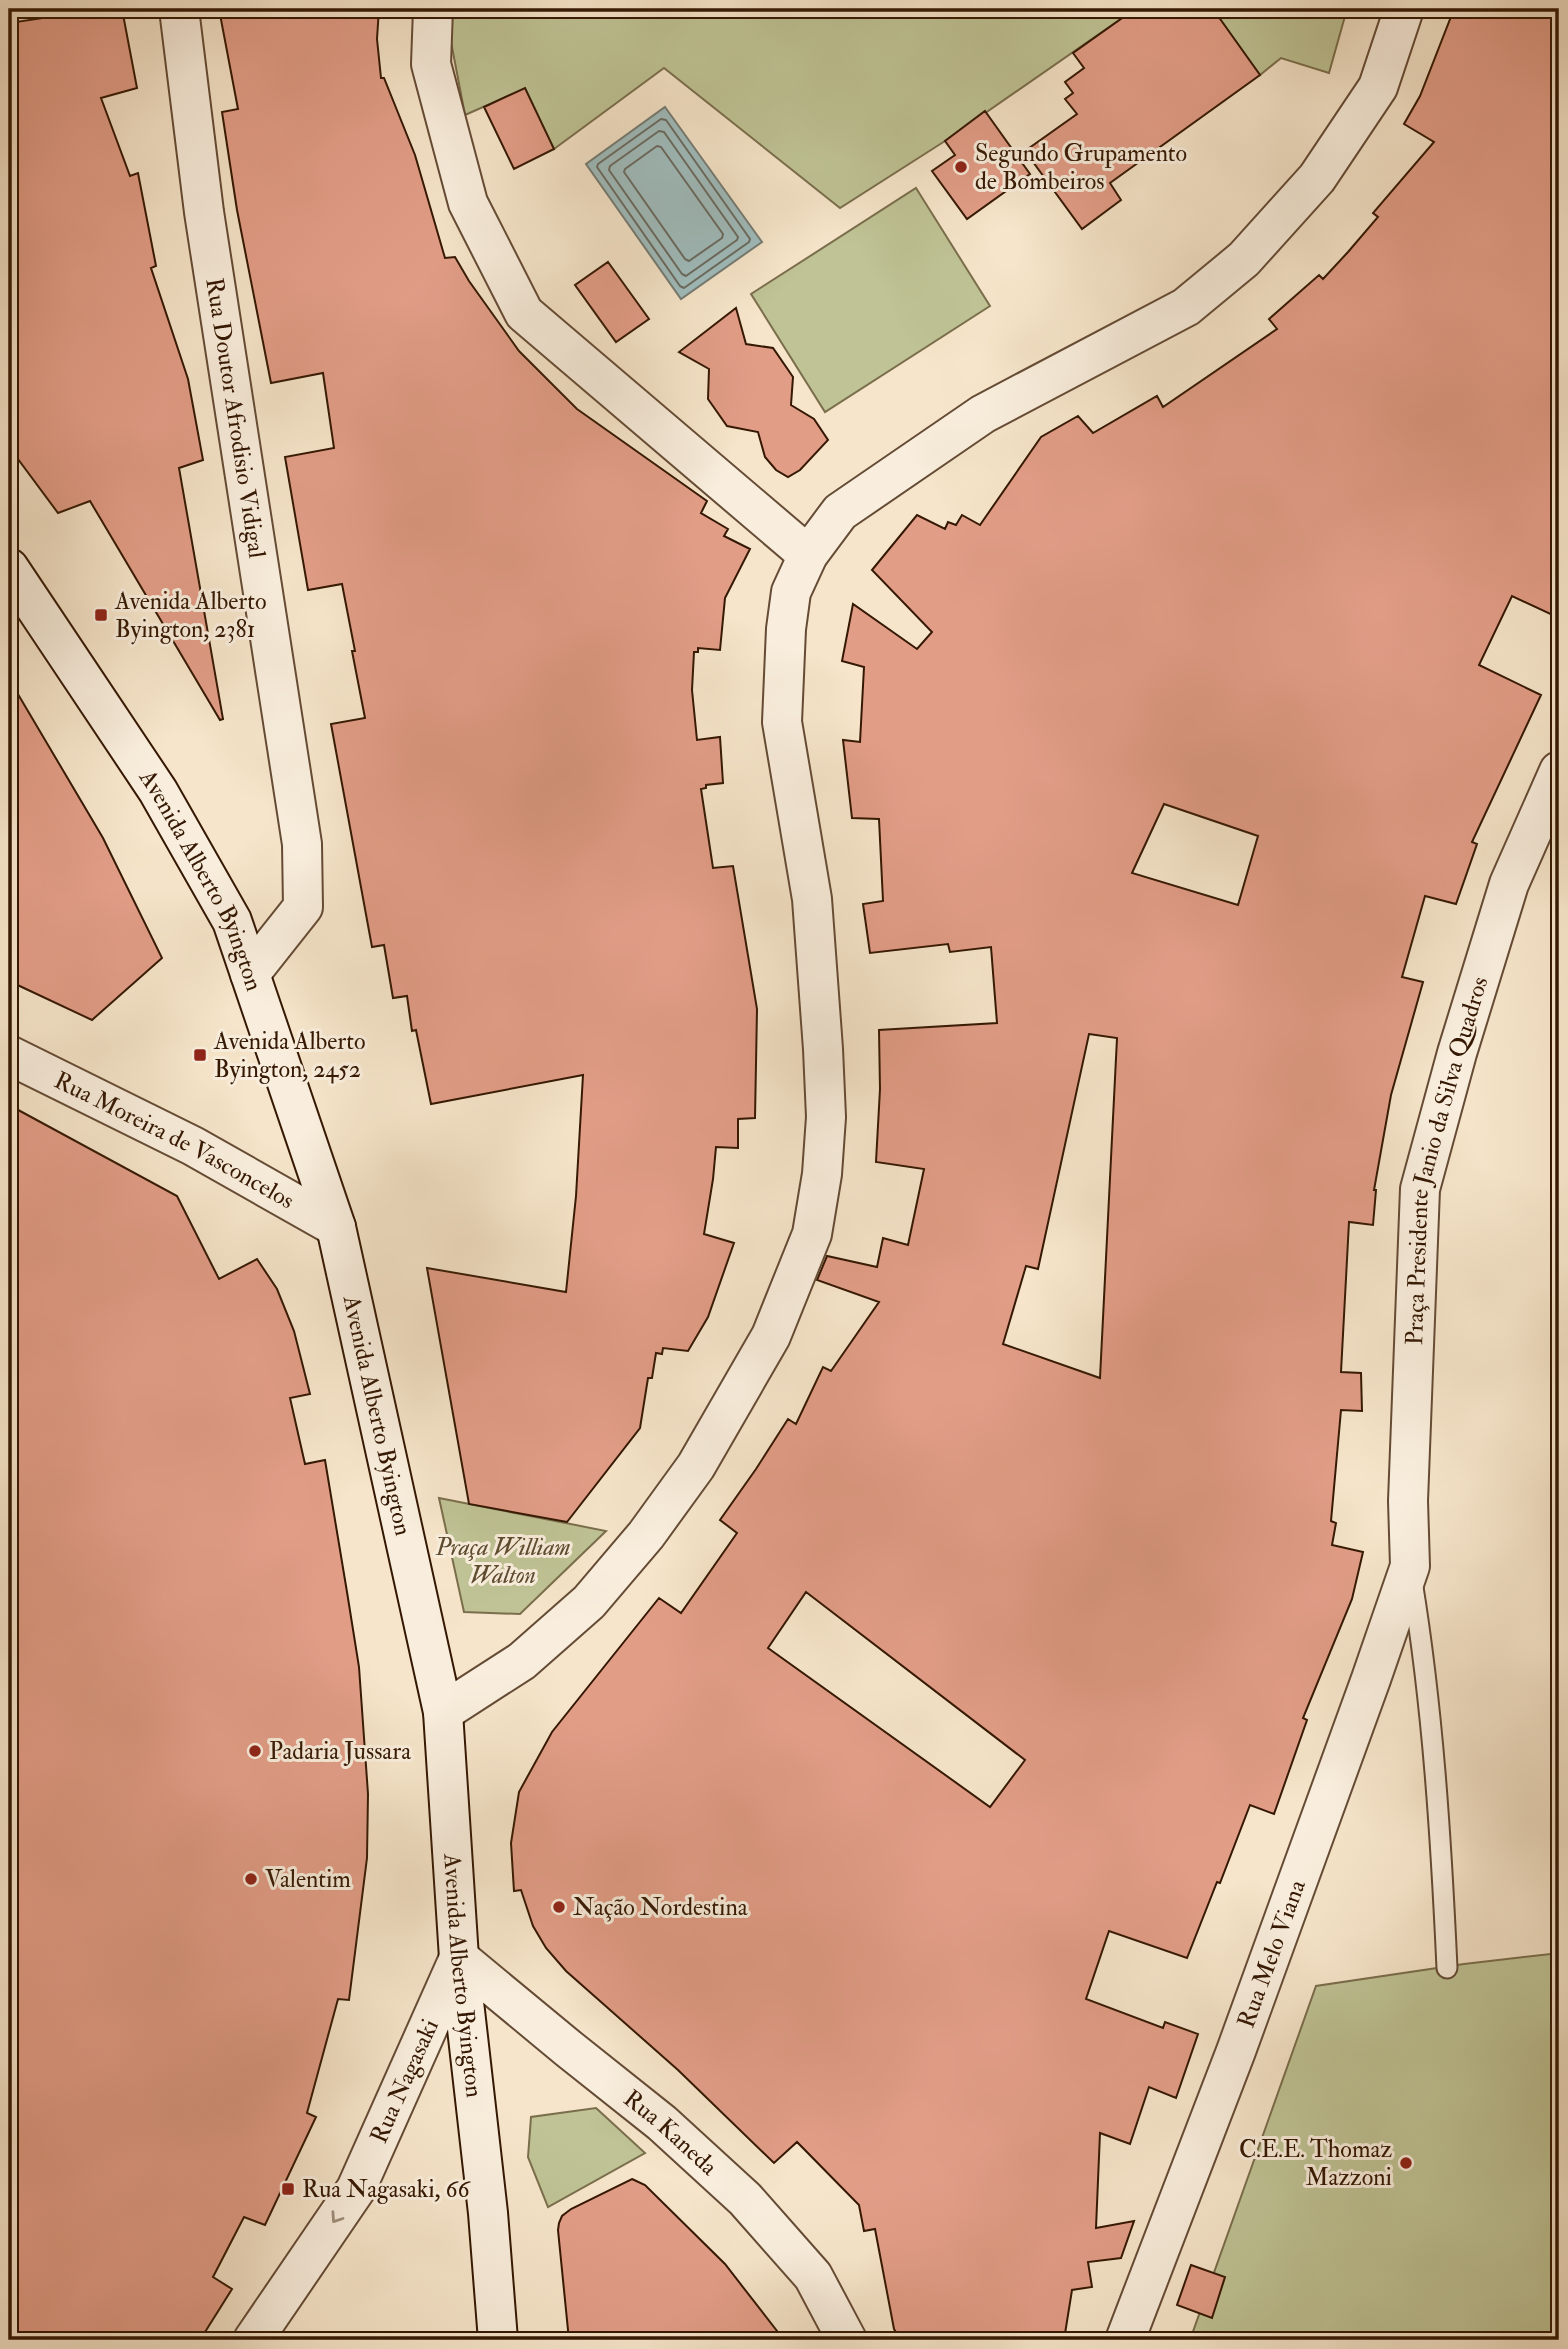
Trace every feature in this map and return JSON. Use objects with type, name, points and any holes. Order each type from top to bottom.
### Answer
[{"type":"street","name":"Rua Doutor Afrodisio Vidigal","points":[[179,9],[204,212],[302,844],[303,907],[250,974]]},
{"type":"street","points":[[433,9],[431,64],[468,203],[524,313],[807,555]]},
{"type":"street","points":[[443,1712],[523,1661],[589,1602],[646,1535],[696,1466],[771,1336],[812,1234],[822,1174],[826,1117],[823,1049],[812,899],[782,722],[786,629],[791,592],[807,555],[840,512],[983,414],[1186,307],[1244,258],[1317,178],[1378,87],[1405,9]]},
{"type":"street","name":"Avenida Alberto Byington","points":[[9,568],[158,791],[232,921],[337,1227],[443,1712],[459,1958],[488,2213],[498,2340]]},
{"type":"street","name":"Praça Presidente Janio da Silva Quadros","points":[[1410,1566],[1408,1501],[1420,1189],[1457,1052],[1509,884],[1559,771]]},
{"type":"street","name":"Rua Moreira de Vasconcelos","points":[[9,1055],[193,1146],[337,1227]]},
{"type":"street","name":"Rua Melo Viana","points":[[1125,2340],[1245,2025],[1410,1566]]},
{"type":"street","name":"Rua Nagasaki","points":[[253,2340],[356,2189],[459,1958]]},
{"type":"street","name":"Rua Kaneda","points":[[459,1958],[663,2123],[745,2199],[813,2276],[848,2340]]},
{"type":"lane","points":[[1410,1566],[1433,1742],[1447,1968]]},
{"type":"green space","points":[[448,9],[1135,9],[945,141],[840,208],[664,68],[554,149],[524,89],[465,115],[447,21]]},
{"type":"green space","points":[[1206,9],[1347,9],[1329,73],[1281,58],[1260,75],[1216,14],[1211,17]]},
{"type":"green space","points":[[916,188],[990,306],[825,412],[751,294]]},
{"type":"green space","name":"Praça William Walton","points":[[439,1498],[606,1531],[520,1614],[464,1612]]},
{"type":"green space","name":"C.E.E. Thomaz Mazzoni","points":[[1559,1953],[1559,2340],[1190,2340],[1316,1986]]},
{"type":"green space","points":[[596,2108],[645,2153],[548,2207],[528,2157],[531,2117]]},
{"type":"water","points":[[665,107],[762,242],[681,299],[586,164]]},
{"type":"building","points":[[103,9],[122,9],[137,88],[101,98],[130,176],[138,173],[156,266],[151,268],[188,379],[203,460],[179,468],[223,719],[220,720],[90,501],[58,513],[9,447],[9,23]]},
{"type":"building","points":[[219,9],[379,9],[377,39],[381,78],[384,78],[415,155],[445,258],[455,257],[519,351],[577,409],[707,501],[701,513],[728,529],[724,536],[750,549],[725,598],[720,650],[698,648],[698,652],[694,652],[692,690],[697,740],[720,737],[723,783],[706,785],[706,788],[701,789],[713,868],[733,866],[757,1009],[755,1118],[738,1119],[738,1148],[716,1147],[704,1234],[734,1243],[708,1317],[688,1351],[663,1348],[662,1354],[656,1353],[652,1378],[648,1378],[640,1428],[567,1522],[469,1504],[427,1268],[566,1292],[576,1196],[583,1075],[431,1104],[416,1030],[412,1031],[407,996],[393,998],[384,945],[372,947],[331,724],[365,718],[352,651],[355,651],[342,584],[308,590],[285,457],[334,448],[323,373],[271,383],[237,210],[222,112],[238,109]]},
{"type":"building","points":[[1135,9],[1213,9],[1260,75],[1110,183],[1121,200],[1082,229],[1025,151],[1077,114],[1065,99],[1073,93],[1065,82],[1084,68],[1073,53]]},
{"type":"building","points":[[1454,9],[1559,9],[1559,618],[1512,596],[1479,665],[1541,695],[1472,842],[1477,844],[1456,904],[1425,896],[1402,977],[1423,982],[1391,1095],[1374,1190],[1373,1225],[1349,1222],[1341,1372],[1361,1373],[1362,1411],[1341,1410],[1331,1521],[1336,1523],[1332,1545],[1363,1552],[1352,1599],[1303,1718],[1307,1720],[1274,1814],[1250,1805],[1187,1958],[1109,1931],[1086,1999],[1163,2028],[1165,2022],[1198,2034],[1176,2098],[1149,2087],[1130,2144],[1100,2133],[1096,2228],[1134,2221],[1121,2258],[1088,2262],[1092,2287],[1072,2290],[1064,2340],[901,2340],[894,2329],[875,2229],[864,2231],[859,2205],[797,2142],[774,2163],[678,2070],[566,1971],[546,1948],[533,1926],[521,1890],[514,1891],[511,1843],[519,1792],[552,1732],[659,1598],[681,1613],[737,1533],[720,1520],[788,1419],[796,1424],[823,1367],[831,1371],[879,1302],[817,1280],[827,1256],[877,1267],[883,1238],[908,1245],[924,1169],[876,1162],[880,1089],[879,1030],[997,1023],[991,947],[950,952],[948,944],[870,953],[863,904],[883,901],[879,819],[852,818],[843,740],[860,742],[864,667],[842,661],[853,604],[917,649],[932,632],[872,570],[917,515],[945,529],[948,522],[956,525],[962,515],[980,525],[1041,437],[1078,416],[1093,433],[1157,396],[1163,407],[1277,329],[1269,319],[1319,275],[1323,279],[1378,217],[1373,213],[1434,142],[1404,124],[1420,96]],"holes":[[[1164,804],[1258,836],[1238,905],[1132,873]],[[1089,1034],[1117,1038],[1100,1378],[1003,1344],[1026,1266],[1038,1269]],[[806,1592],[1025,1760],[990,1807],[768,1648]]]},
{"type":"building","points":[[525,88],[554,149],[514,169],[484,107]]},
{"type":"building","points":[[985,111],[1030,174],[967,219],[932,171],[955,155],[945,141]]},
{"type":"building","points":[[608,262],[649,319],[616,342],[575,285]]},
{"type":"building","points":[[736,308],[746,344],[773,348],[793,377],[791,405],[814,419],[828,440],[800,470],[788,477],[776,470],[765,457],[758,432],[727,426],[708,399],[709,369],[679,352]]},
{"type":"building","points":[[9,679],[103,838],[162,958],[92,1020],[9,981]]},
{"type":"building","points":[[9,1105],[177,1196],[219,1279],[257,1259],[277,1289],[294,1331],[310,1394],[290,1398],[305,1464],[325,1460],[359,1667],[368,1794],[367,1858],[349,2000],[338,1999],[307,2113],[316,2117],[265,2225],[244,2217],[213,2277],[232,2289],[200,2340],[9,2340]]},
{"type":"building","points":[[632,2179],[645,2185],[725,2264],[784,2340],[569,2340],[559,2223],[562,2216],[571,2209]]},
{"type":"building","points":[[1191,2265],[1225,2277],[1212,2318],[1177,2305]]},
{"type":"place","name":"Segundo Grupamento de Bombeiros","points":[[961,167]]},
{"type":"place","name":"Avenida Alberto Byington, 2381","points":[[101,615]]},
{"type":"place","name":"Avenida Alberto Byington, 2452","points":[[200,1055]]},
{"type":"place","name":"Padaria Jussara","points":[[255,1751]]},
{"type":"place","name":"Valentim","points":[[251,1879]]},
{"type":"place","name":"Nação Nordestina","points":[[559,1907]]},
{"type":"place","name":"C.E.E. Thomaz Mazzoni","points":[[1406,2163]]},
{"type":"place","name":"Rua Nagasaki, 66","points":[[288,2189]]}]
